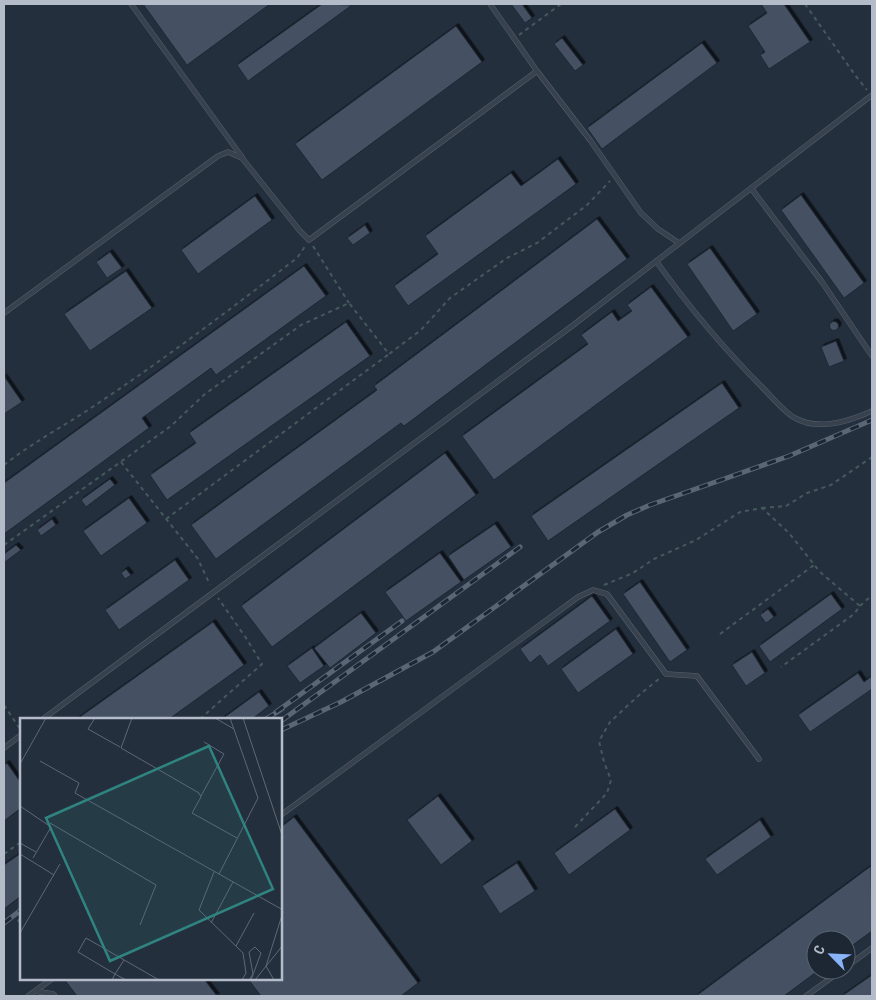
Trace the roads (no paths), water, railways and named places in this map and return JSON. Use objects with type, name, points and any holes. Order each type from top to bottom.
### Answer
[{"type":"lane","points":[[131,4],[242,158],[308,240],[537,70]]},
{"type":"lane","points":[[490,4],[641,213],[658,229],[679,243]]},
{"type":"lane","points":[[44,718],[572,326],[872,95]]},
{"type":"lane","points":[[4,313],[218,156],[228,152],[242,158]]},
{"type":"lane","points":[[751,188],[822,282],[872,356]]},
{"type":"lane","points":[[656,261],[685,301],[729,354],[795,418],[819,425],[857,417],[872,411]]},
{"type":"lane","points":[[282,814],[570,603],[593,590],[608,594],[666,674],[697,676],[759,759]]},
{"type":"lane","points":[[4,748],[20,736]]},
{"type":"lane","points":[[856,960],[872,948]]},
{"type":"lane","points":[[28,996],[51,980]]},
{"type":"lane","points":[[806,996],[828,980]]},
{"type":"lane","points":[[35,991],[55,996]]},
{"type":"railway","points":[[282,730],[341,702],[433,652],[598,532],[627,515],[650,505],[789,456],[872,420]]},
{"type":"railway","points":[[282,720],[520,547]]},
{"type":"railway","points":[[276,712],[402,621]]},
{"type":"railway","points":[[268,718],[282,709]]},
{"type":"railway","points":[[4,923],[20,911]]}]
